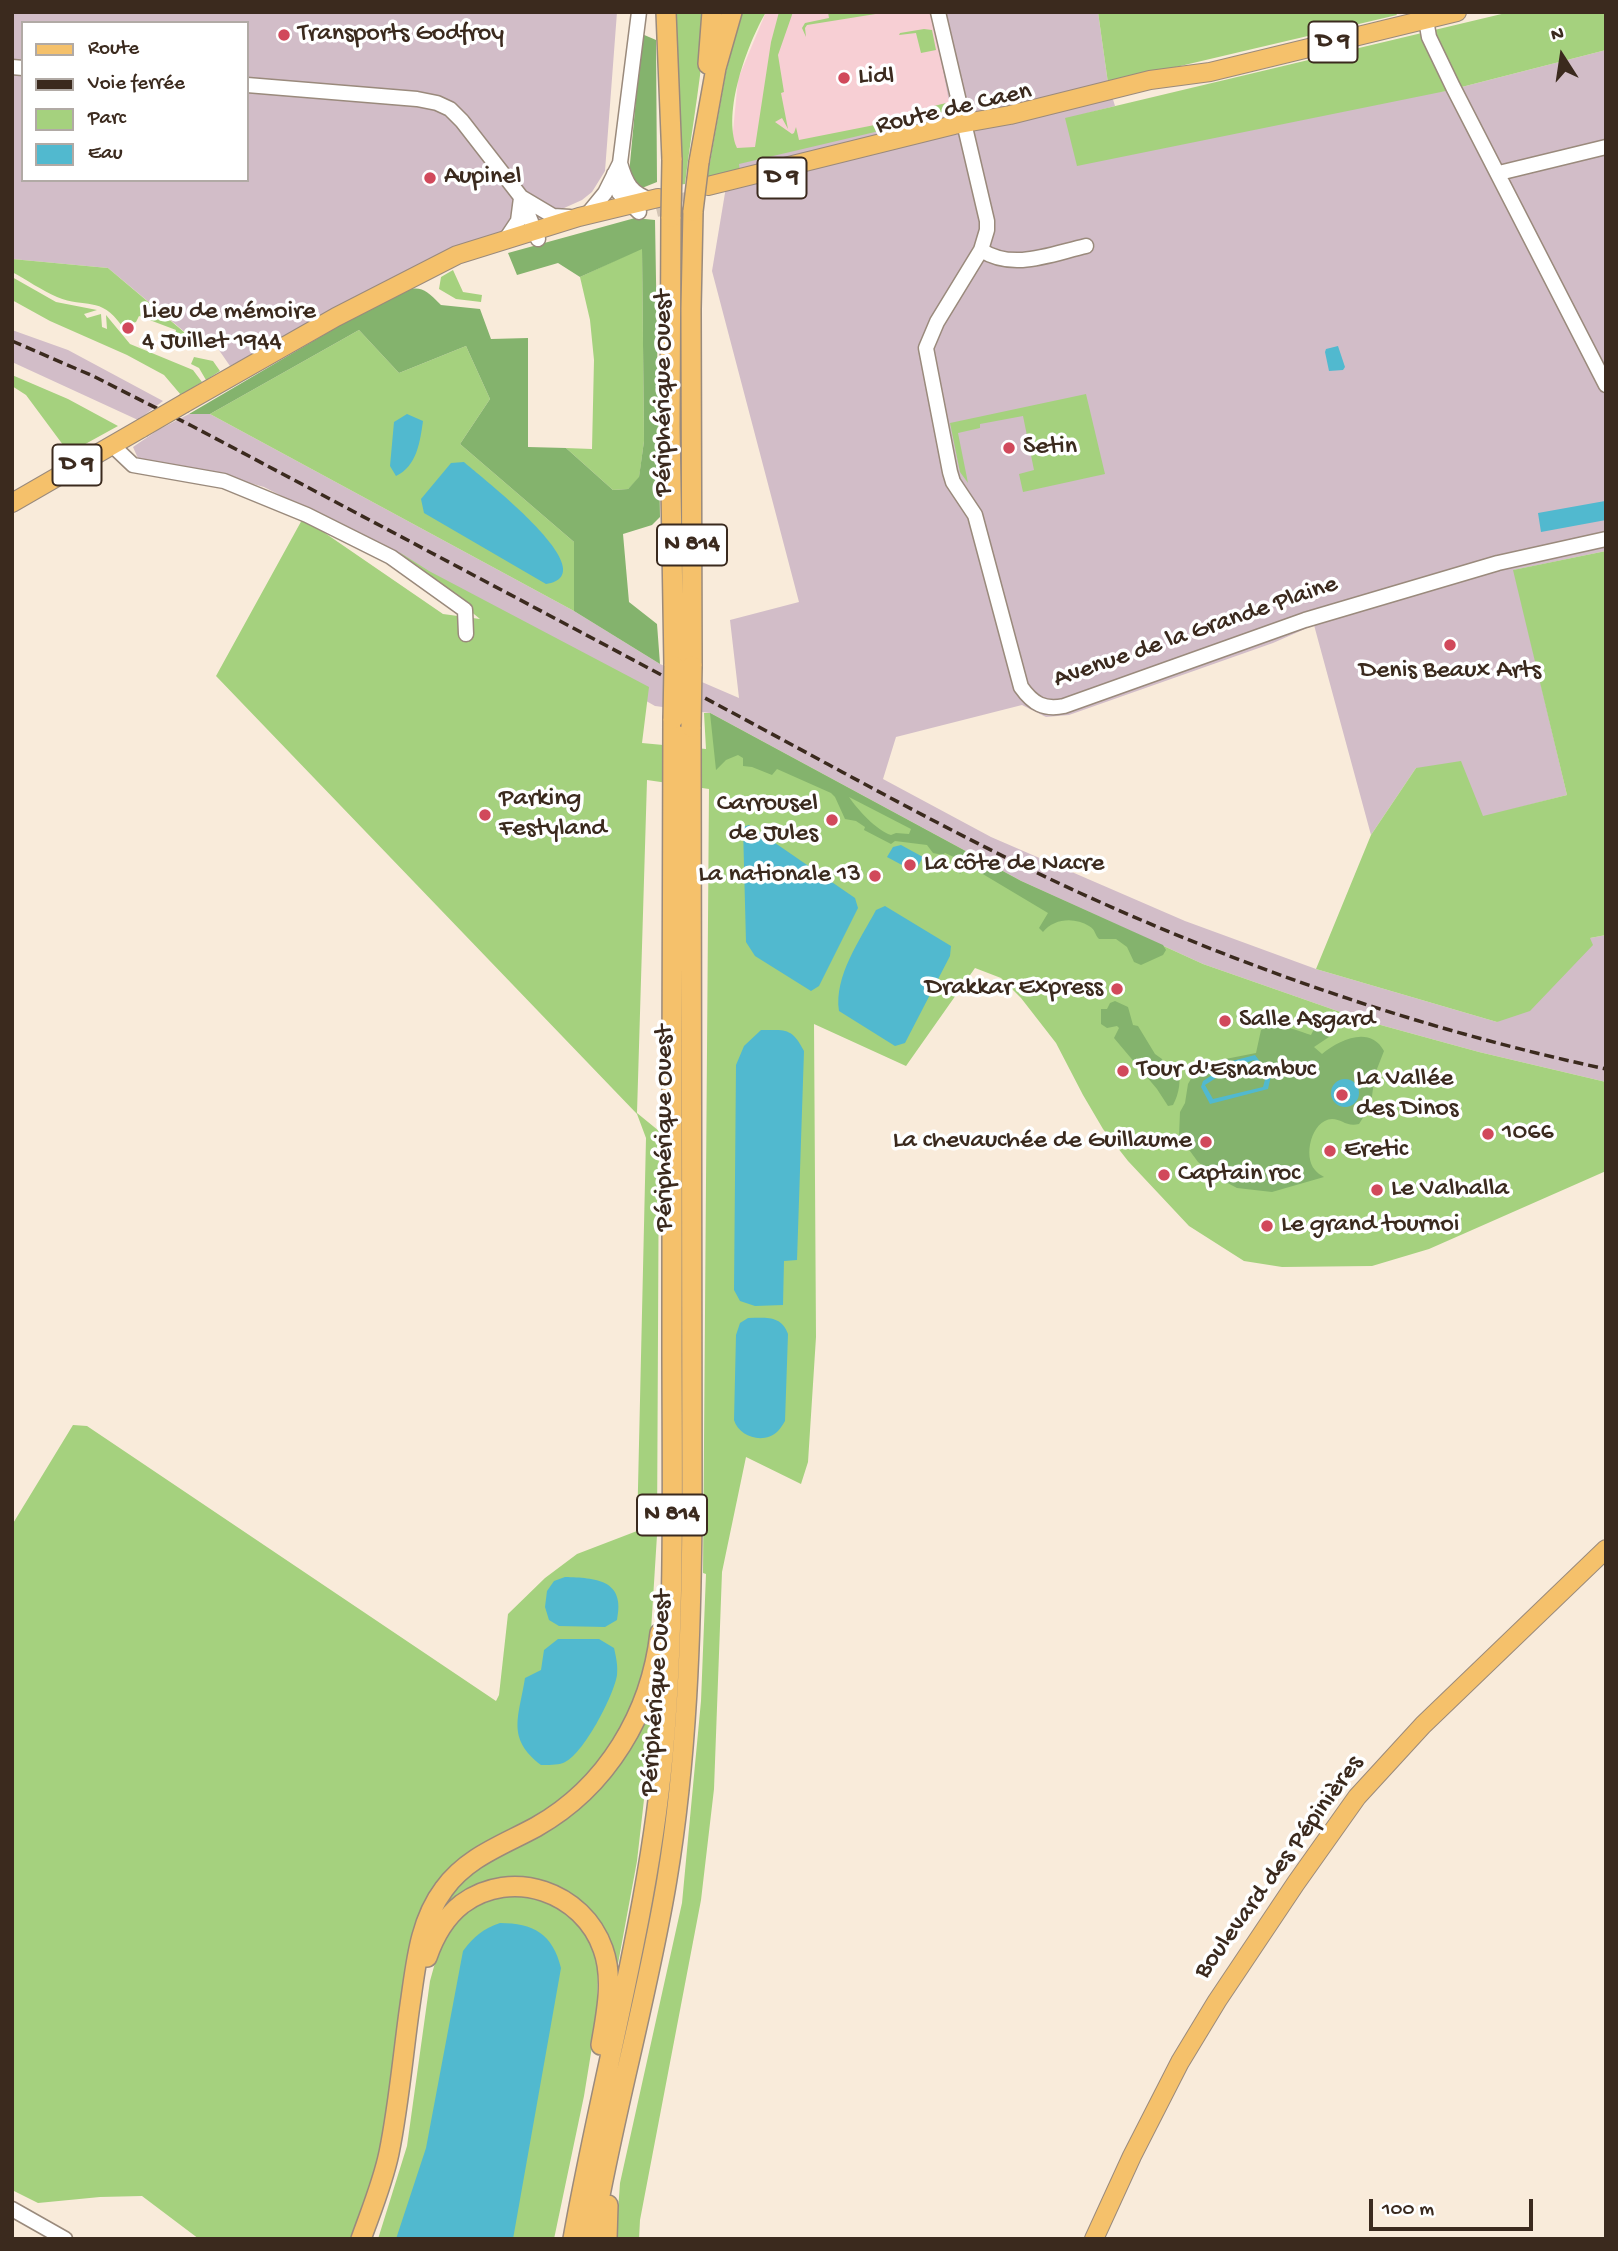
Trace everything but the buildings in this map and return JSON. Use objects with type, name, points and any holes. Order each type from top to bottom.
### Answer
[{"type":"highway","name":"Périphérique Ouest","points":[[573,2239],[594,2124],[629,1974],[658,1807],[670,1656],[673,1492],[673,783],[691,727],[683,666],[670,427],[651,207],[672,160],[664,12]]},
{"type":"highway","points":[[699,162],[712,12]]},
{"type":"highway","name":"Périphérique Ouest","points":[[592,2239],[666,1882],[680,1792],[689,1686],[692,1513],[692,789],[673,719],[683,666],[693,211],[716,68],[732,12]]},
{"type":"highway","points":[[361,2239],[389,2153],[417,1959],[429,1916],[445,1887],[466,1866],[542,1823],[579,1795],[614,1757],[630,1731],[645,1700],[658,1650],[663,1575],[673,1492]]},
{"type":"highway","points":[[370,2239],[396,2159],[427,1958],[443,1924],[475,1896],[502,1888],[531,1887],[546,1891],[577,1909],[590,1922],[608,1966],[608,1994],[595,2085],[594,2124]]},
{"type":"highway","points":[[605,2167],[609,2202],[607,2239]]},
{"type":"main road","name":"Route de Caen","points":[[966,128],[708,191],[771,169],[942,127],[966,128],[985,130],[1155,90],[1210,72],[1457,12]]},
{"type":"main road","points":[[583,216],[651,207]]},
{"type":"main road","name":"D 9","points":[[12,503],[336,317],[457,255],[506,239],[536,235],[651,207]]},
{"type":"main road","name":"D 9","points":[[425,272],[536,235],[583,216]]},
{"type":"main road","name":"Boulevard des Pépinières","points":[[1094,2239],[1180,2062],[1224,1990],[1357,1797],[1423,1725],[1606,1549]]},
{"type":"street","points":[[639,12],[616,188],[651,207]]},
{"type":"street","name":"Avenue de la Grande Plaine","points":[[938,12],[988,230],[981,250],[928,338],[926,358],[953,482],[975,514],[1021,687],[1039,706],[1064,706],[1317,616],[1498,563],[1606,539]]},
{"type":"street","points":[[1426,20],[1429,37],[1606,385]]},
{"type":"street","points":[[248,85],[417,99],[450,109],[521,197],[536,235]]},
{"type":"street","points":[[1499,173],[1606,147]]},
{"type":"street","points":[[617,168],[629,188],[651,207]]},
{"type":"street","points":[[521,197],[552,216],[583,216],[605,193],[617,168]]},
{"type":"street","points":[[506,239],[518,221],[521,197]]},
{"type":"street","points":[[981,250],[997,259],[1013,261],[1086,246]]},
{"type":"street","points":[[112,445],[133,465],[210,478],[250,490],[374,548],[416,573],[465,610],[466,634]]},
{"type":"street","points":[[12,2209],[65,2239]]},
{"type":"shaded area","points":[[12,12],[617,12],[605,171],[592,192],[582,200],[334,311],[230,366],[212,340],[205,336],[198,343],[108,268],[12,259]]},
{"type":"shaded area","points":[[766,12],[932,12],[952,112],[730,163],[738,79]]},
{"type":"shaded area","points":[[932,12],[1098,12],[1108,83],[1115,106],[1065,119],[1446,91],[1606,50],[1606,551],[1514,570],[1567,795],[1483,817],[1416,768],[1371,835],[1314,625],[1273,643],[1069,715],[1046,717],[1022,705],[896,737],[883,779],[991,837],[1185,921],[1316,969],[1497,1022],[1590,938],[1606,935],[1606,1082],[1479,1052],[1366,1021],[1203,964],[1021,881],[710,713],[655,706],[325,518],[264,487],[220,475],[140,463],[133,447],[189,414],[210,414],[574,611],[660,664],[739,698],[730,620],[799,602],[712,271],[730,163],[951,112]]},
{"type":"shaded area","points":[[12,330],[68,350],[163,401],[138,420],[12,362]]},
{"type":"green space","points":[[677,12],[706,12],[685,184],[677,185]]},
{"type":"green space","points":[[742,12],[766,12],[751,42],[739,79],[733,116],[733,133],[737,148],[755,147],[771,42],[779,12],[793,12],[778,55],[784,92],[781,93],[788,129],[782,118],[775,122],[792,134],[796,127],[799,140],[925,115],[934,106],[946,103],[942,112],[926,120],[739,164],[740,173],[707,179],[726,72]]},
{"type":"green space","points":[[828,12],[888,12],[807,25],[806,37],[802,28],[805,23],[829,18]]},
{"type":"green space","points":[[1098,12],[1395,12],[1397,15],[1108,83]]},
{"type":"green space","points":[[1510,12],[1606,12],[1606,50],[1446,91],[1077,166],[1065,118]]},
{"type":"green space","points":[[932,30],[936,50],[921,53],[916,33],[899,35],[900,33]]},
{"type":"green space","points":[[642,34],[656,40],[657,182],[642,188],[630,184],[629,174]]},
{"type":"green space","points":[[635,218],[655,220],[660,517],[652,525],[623,534],[629,602],[657,624],[660,664],[574,611],[574,542],[460,444],[490,399],[466,346],[399,373],[359,330],[210,414],[189,414],[395,293],[421,289],[441,305],[480,309],[491,339],[528,338],[528,447],[566,448],[613,490],[628,489],[639,477],[644,441],[642,249],[580,277],[558,263],[517,275],[508,253]]},
{"type":"green space","points":[[642,248],[644,441],[639,478],[628,489],[613,490],[566,448],[592,449],[594,360],[590,320],[580,277]]},
{"type":"green space","points":[[12,259],[108,268],[203,348],[174,338],[176,330],[139,316],[136,322],[122,326],[114,316],[99,306],[57,297],[12,272]]},
{"type":"green space","points":[[453,270],[463,292],[482,295],[481,302],[456,299],[439,289],[441,277]]},
{"type":"green space","points":[[12,277],[56,302],[97,310],[84,314],[87,318],[101,314],[102,327],[107,329],[106,315],[130,344],[193,370],[202,382],[181,395],[164,375],[12,300]]},
{"type":"green space","points":[[359,330],[399,373],[466,346],[490,399],[460,444],[574,542],[574,611],[210,414]]},
{"type":"green space","points":[[194,357],[213,361],[220,371],[206,380],[199,368],[191,364]]},
{"type":"green space","points":[[12,375],[68,399],[118,426],[69,453],[26,395],[12,386]]},
{"type":"green space","points":[[1086,394],[1105,474],[1023,492],[1019,474],[1034,470],[1023,416],[980,424],[980,428],[958,433],[968,483],[960,472],[950,423]]},
{"type":"green space","points":[[303,518],[443,614],[480,619],[399,552],[429,571],[649,687],[642,743],[706,749],[704,713],[710,713],[1021,881],[1203,964],[1366,1021],[1479,1052],[1606,1082],[1606,1171],[1429,1249],[1372,1266],[1282,1267],[1244,1261],[1189,1226],[1128,1161],[1103,1129],[1056,1043],[1021,998],[1001,978],[975,968],[906,1066],[814,1024],[816,1337],[808,1462],[801,1484],[746,1457],[722,1572],[714,1789],[701,1900],[640,2220],[639,2239],[616,2239],[620,2183],[682,1903],[701,1701],[706,1574],[703,1573],[709,789],[647,780],[637,1113],[659,1131],[657,1535],[651,1631],[645,1669],[624,1734],[575,1793],[435,1887],[387,2130],[355,2239],[199,2239],[142,2196],[38,2203],[12,2190],[12,1525],[73,1425],[87,1426],[496,1701],[499,1695],[508,1614],[545,1578],[577,1554],[637,1531],[646,1138],[637,1114],[216,676]]},
{"type":"green space","points":[[1606,551],[1606,935],[1590,938],[1593,945],[1530,1011],[1497,1022],[1316,969],[1371,835],[1416,768],[1461,761],[1483,816],[1567,795],[1513,570]]},
{"type":"green space","points":[[710,713],[1021,881],[1163,945],[1166,950],[1163,955],[1141,965],[1134,962],[1127,947],[1116,939],[1099,939],[1093,929],[1083,923],[1065,920],[1053,924],[1043,932],[1039,928],[1048,913],[966,864],[960,874],[954,861],[956,858],[945,853],[933,853],[927,845],[895,841],[891,844],[864,830],[865,827],[856,821],[845,819],[831,793],[777,769],[772,775],[743,766],[743,758],[738,755],[726,760],[716,770]],"holes":[[[849,797],[911,829],[909,834],[891,835],[879,829]]]},
{"type":"green space","points":[[1115,1001],[1128,1007],[1133,1025],[1138,1026],[1155,1054],[1162,1059],[1165,1068],[1177,1068],[1179,1086],[1173,1105],[1168,1106],[1114,1038],[1119,1028],[1107,1028],[1101,1024],[1101,1009],[1107,1009],[1110,1003]]},
{"type":"green space","points":[[1316,1025],[1332,1028],[1332,1035],[1314,1047],[1322,1054],[1354,1037],[1371,1039],[1384,1051],[1375,1074],[1370,1111],[1359,1124],[1332,1119],[1325,1121],[1314,1132],[1310,1148],[1311,1164],[1324,1177],[1272,1192],[1237,1188],[1220,1179],[1198,1162],[1179,1136],[1180,1112],[1192,1077],[1210,1062],[1256,1053],[1261,1030],[1267,1027],[1286,1027],[1311,1035]]},
{"type":"green space","points":[[649,1701],[655,1703],[637,1861],[615,1980],[605,1938],[529,1881],[433,1915],[462,1874],[568,1810]]},
{"type":"green space","points":[[507,1894],[548,1898],[581,1928],[593,1949],[598,1967],[597,2016],[584,2096],[554,2239],[378,2239],[407,2146],[430,1981],[438,1952],[450,1929],[466,1912],[483,1902]]},
{"type":"water","points":[[1338,346],[1345,367],[1343,370],[1329,371],[1326,349]]},
{"type":"water","points":[[407,414],[423,421],[413,460],[396,476],[390,466],[394,422]]},
{"type":"water","points":[[464,462],[513,504],[552,545],[562,563],[561,577],[546,584],[424,513],[421,499],[451,463]]},
{"type":"water","points":[[1605,501],[1606,520],[1541,532],[1538,513]]},
{"type":"water","points":[[749,825],[855,898],[858,908],[819,986],[811,991],[755,956],[746,942],[743,827]]},
{"type":"water","name":"La côte de Nacre","points":[[901,845],[923,857],[915,872],[887,857],[893,847]]},
{"type":"water","points":[[885,906],[951,946],[950,956],[905,1043],[895,1046],[839,1011],[838,998],[850,959],[876,910]]},
{"type":"water","points":[[761,1030],[787,1032],[796,1038],[804,1051],[797,1260],[784,1261],[783,1305],[755,1306],[740,1301],[734,1290],[736,1065],[744,1046]]},
{"type":"water","points":[[1255,1055],[1271,1076],[1268,1089],[1210,1104],[1201,1087],[1203,1081],[1221,1069],[1224,1073],[1205,1085],[1213,1099],[1263,1087],[1266,1076],[1254,1060],[1228,1069],[1226,1065]]},
{"type":"water","points":[[1345,1079],[1355,1083],[1359,1093],[1355,1103],[1345,1107],[1335,1103],[1331,1093],[1335,1083]]},
{"type":"water","points":[[748,1318],[777,1321],[788,1334],[785,1421],[778,1431],[766,1438],[746,1435],[734,1420],[736,1335],[740,1323]]},
{"type":"water","points":[[565,1577],[587,1578],[606,1583],[617,1596],[617,1620],[605,1627],[559,1626],[549,1620],[545,1607],[547,1591],[554,1581]]},
{"type":"water","points":[[558,1639],[599,1639],[614,1648],[617,1675],[604,1710],[579,1749],[563,1763],[541,1765],[523,1745],[519,1736],[518,1716],[525,1678],[541,1670],[544,1650]]},
{"type":"water","points":[[500,1923],[522,1925],[540,1933],[553,1947],[561,1968],[513,2239],[396,2239],[426,2148],[463,1951],[479,1934]]},
{"type":"tunnel","points":[[656,208],[708,196]]},
{"type":"railway","points":[[12,341],[93,376],[192,426],[898,802],[1080,893],[1208,948],[1338,995],[1471,1036],[1606,1069]]},
{"type":"place","name":"Transports Godfroy","points":[[284,35]]},
{"type":"place","name":"Lidl","points":[[844,78]]},
{"type":"place","name":"Aupinel","points":[[430,178]]},
{"type":"place","name":"Lieu de mémoire 4 Juillet 1944","points":[[128,328]]},
{"type":"place","name":"Setin","points":[[1009,448]]},
{"type":"place","name":"Denis Beaux Arts","points":[[1450,645]]},
{"type":"place","name":"Parking Festyland","points":[[485,815]]},
{"type":"place","name":"Carrousel de Jules","points":[[832,820]]},
{"type":"place","name":"La côte de Nacre","points":[[910,865]]},
{"type":"place","name":"La nationale 13","points":[[875,876]]},
{"type":"place","name":"Drakkar Express","points":[[1117,989]]},
{"type":"place","name":"Salle Asgard","points":[[1225,1021]]},
{"type":"place","name":"Tour d'Esnambuc","points":[[1123,1071]]},
{"type":"place","name":"La Vallée des Dinos","points":[[1342,1095]]},
{"type":"place","name":"1066","points":[[1488,1134]]},
{"type":"place","name":"La chevauchée de Guillaume","points":[[1206,1142]]},
{"type":"place","name":"Eretic","points":[[1330,1151]]},
{"type":"place","name":"Captain roc","points":[[1164,1175]]},
{"type":"place","name":"Le Valhalla","points":[[1377,1190]]},
{"type":"place","name":"Le grand tournoi","points":[[1267,1226]]}]
